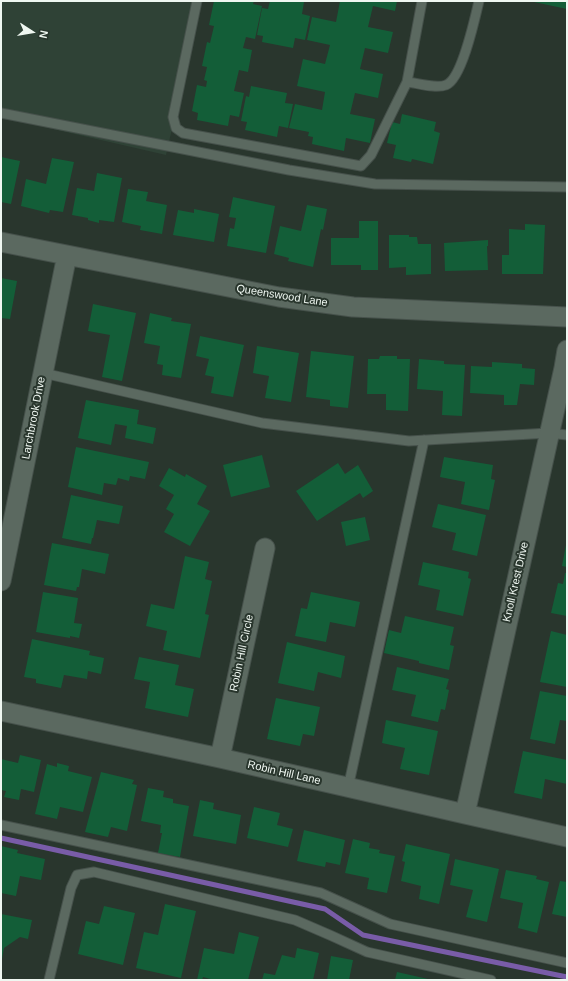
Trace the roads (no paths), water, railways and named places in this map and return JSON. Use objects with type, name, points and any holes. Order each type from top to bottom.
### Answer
[{"type":"street","name":"Queenswood Lane","points":[[1,242],[279,297],[354,307],[567,317]]},
{"type":"street","name":"Larchbrook Drive","points":[[1,581],[66,255]]},
{"type":"street","name":"Knoll Krest Drive","points":[[465,814],[558,434],[567,350]]},
{"type":"street","name":"Robin Hill Circle","points":[[220,758],[264,548]]},
{"type":"street","name":"Robin Hill Lane","points":[[1,711],[220,758],[567,837]]},
{"type":"lane","points":[[197,1],[173,117],[176,128],[183,133],[361,166],[371,155],[407,82],[422,1]]},
{"type":"lane","points":[[407,82],[439,87],[447,85],[455,77],[460,67],[476,17],[479,1]]},
{"type":"lane","points":[[1,113],[289,170],[375,184],[567,187]]},
{"type":"lane","points":[[43,373],[262,423],[409,441],[558,434]]},
{"type":"lane","points":[[348,788],[424,440]]},
{"type":"lane","points":[[1,825],[321,893],[390,924],[567,963]]},
{"type":"lane","points":[[49,980],[71,888],[77,874],[94,872],[295,920],[367,952],[491,980]]},
{"type":"waterway","points":[[1,838],[325,909],[363,935],[567,977]]}]
